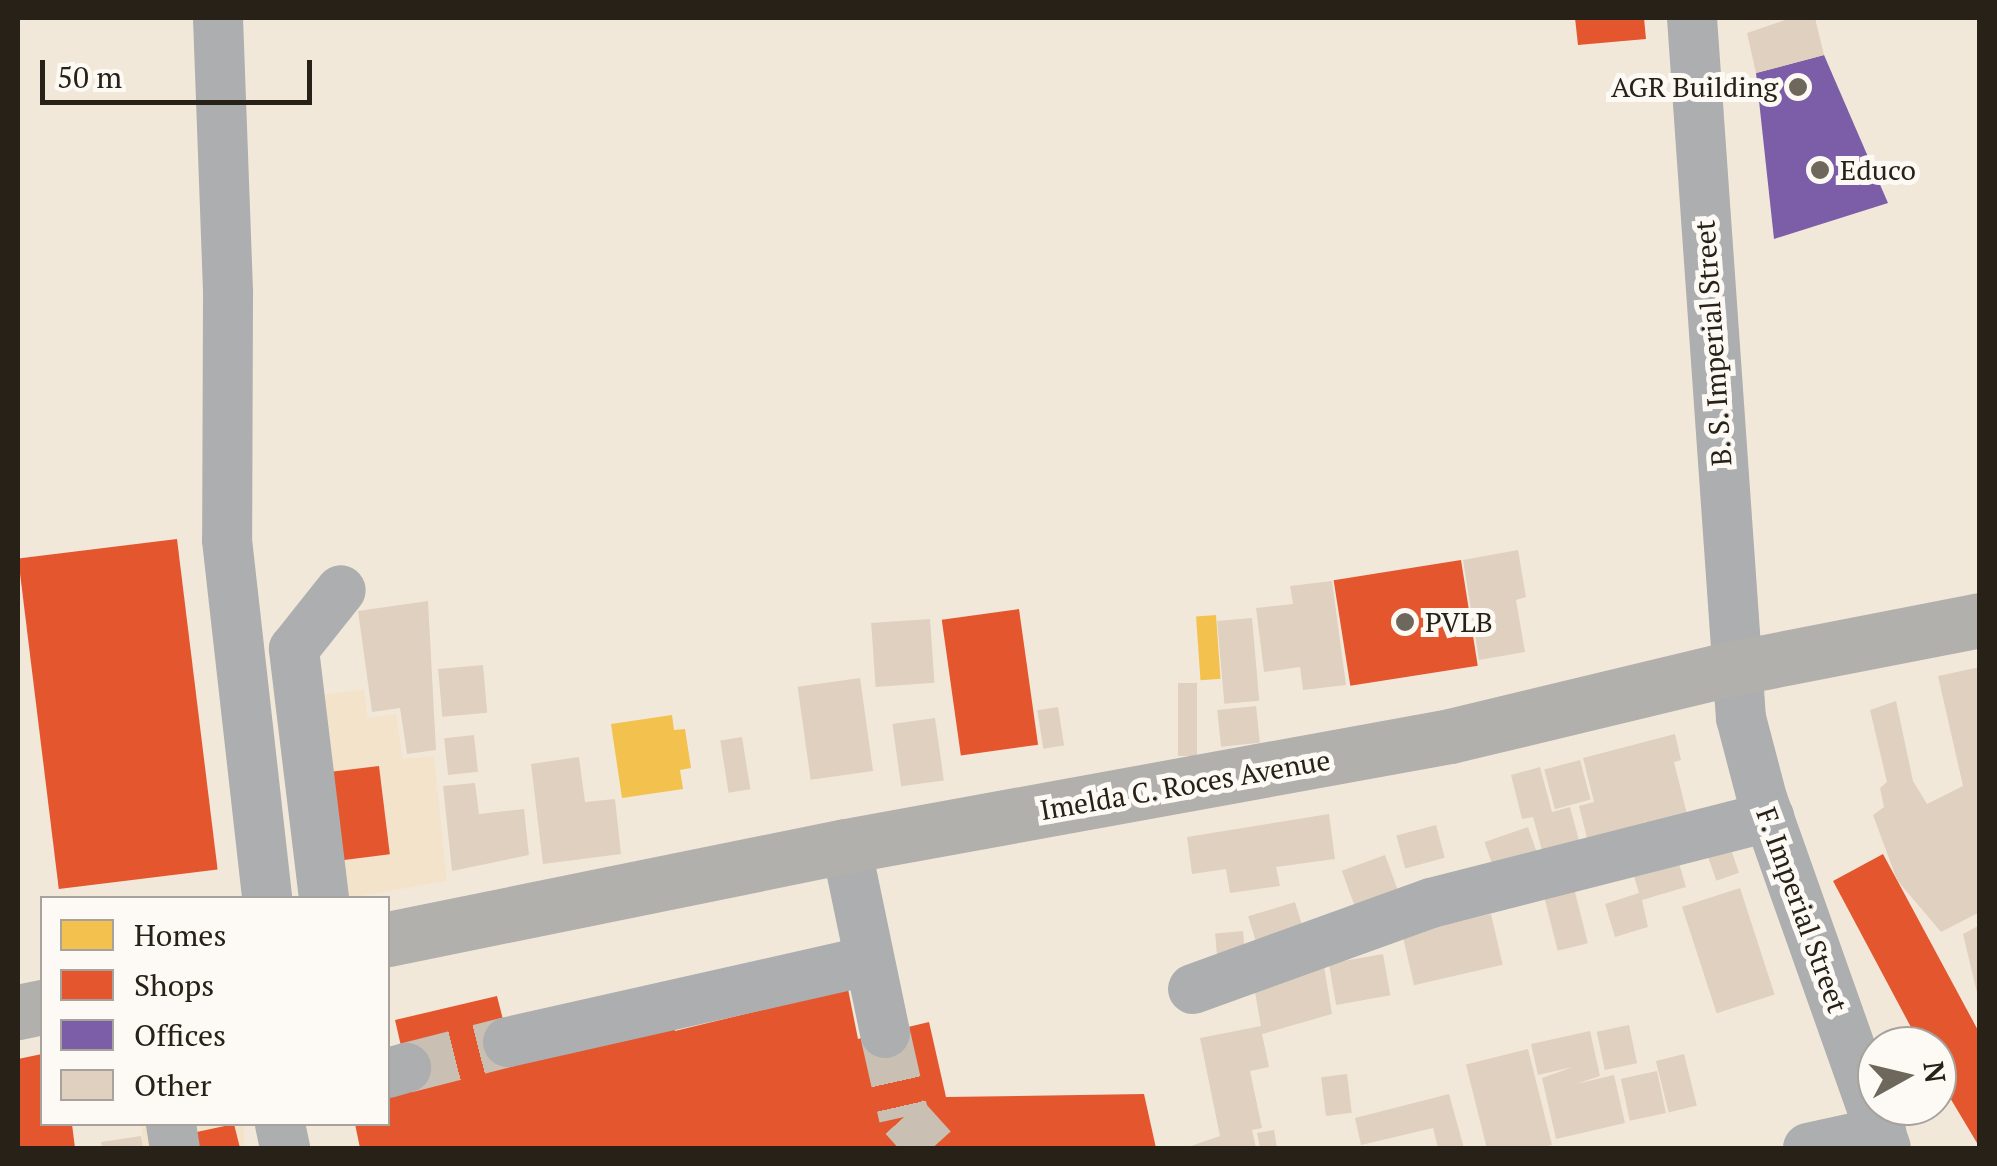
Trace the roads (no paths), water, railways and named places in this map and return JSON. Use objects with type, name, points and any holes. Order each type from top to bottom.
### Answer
[{"type":"main road","name":"Imelda C. Roces Avenue","points":[[390,939],[846,846],[1450,736],[1734,668],[1980,620]]},
{"type":"street","points":[[218,18],[228,294],[227,540],[267,896]]},
{"type":"street","name":"B. S. Imperial Street","points":[[1692,18],[1734,668]]},
{"type":"street","points":[[324,896],[294,649],[340,590]]},
{"type":"street","name":"F. Imperial Street","points":[[1734,668],[1769,818],[1883,1140]]},
{"type":"street","points":[[1194,989],[1431,903],[1769,818]]},
{"type":"street","points":[[846,846],[884,1033]]},
{"type":"street","points":[[508,1042],[868,961]]},
{"type":"street","points":[[1808,1148],[1883,1140]]},
{"type":"tunnel","points":[[885,1033],[904,1117],[932,1148]]},
{"type":"tunnel","points":[[406,1068],[508,1042]]},
{"type":"place","name":"AGR Building","points":[[1798,87]]},
{"type":"place","name":"Educo","points":[[1820,170]]},
{"type":"place","name":"PVLB","points":[[1405,622]]}]
